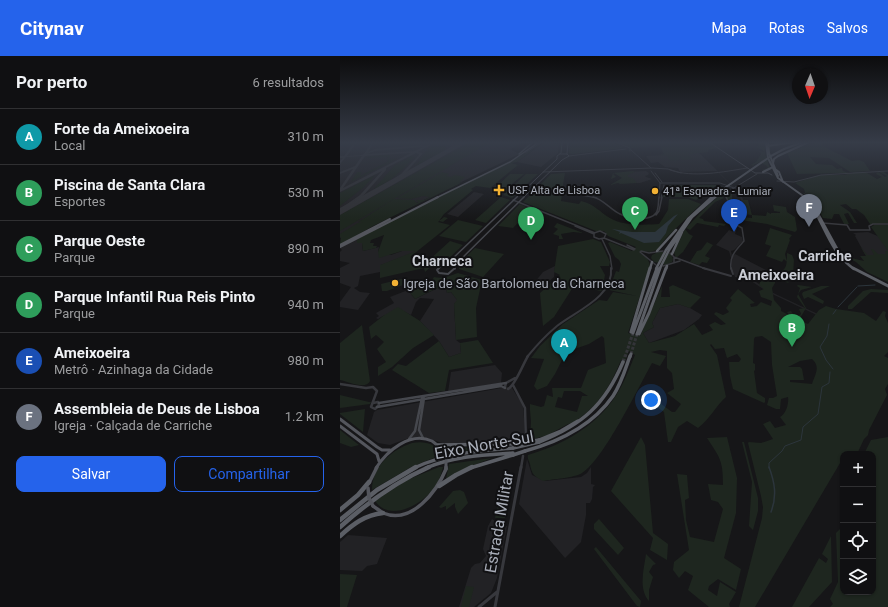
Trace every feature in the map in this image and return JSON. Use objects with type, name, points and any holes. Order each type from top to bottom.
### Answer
[{"type":"highway","points":[[657,251],[669,237],[683,227],[717,194],[757,168]]},
{"type":"highway","points":[[772,168],[777,181],[789,184],[812,202],[842,256],[858,269],[887,285]]},
{"type":"highway","points":[[773,168],[773,171],[783,183],[810,203],[836,252],[845,262],[859,272],[887,285]]},
{"type":"highway","points":[[763,172],[773,171],[779,173],[783,183]]},
{"type":"highway","points":[[802,196],[806,202]]},
{"type":"highway","points":[[818,218],[823,223]]},
{"type":"highway","points":[[667,266],[650,313],[638,334],[643,311],[659,266],[683,227]]},
{"type":"highway","points":[[669,252],[683,227]]},
{"type":"highway","points":[[643,311],[632,332],[637,310],[652,262]]},
{"type":"highway","name":"Eixo Norte-Sul","points":[[340,520],[362,500],[418,466],[447,456],[513,450],[525,451],[540,448],[561,438],[595,417],[620,384],[631,354]]},
{"type":"highway","name":"Eixo Norte-Sul","points":[[340,527],[361,508],[397,482],[418,471],[447,461],[513,450],[573,427],[591,413],[606,397],[615,382],[623,362]]},
{"type":"highway","points":[[438,445],[513,450]]},
{"type":"highway","points":[[439,486],[464,470],[499,458],[513,450]]},
{"type":"highway","points":[[340,510],[358,495],[369,482]]},
{"type":"highway","points":[[340,536],[362,517],[373,513],[383,513]]},
{"type":"main road","points":[[340,246],[492,168]]},
{"type":"main road","points":[[340,246],[496,168]]},
{"type":"main road","points":[[548,168],[450,261],[438,269],[440,273],[450,273],[457,263],[555,168]]},
{"type":"main road","points":[[747,168],[757,174],[773,171]]},
{"type":"main road","points":[[757,174],[763,172]]},
{"type":"main road","points":[[444,264],[451,263],[455,267]]},
{"type":"main road","points":[[377,407],[506,383]]},
{"type":"main road","points":[[378,402],[423,398],[501,386],[507,388]]},
{"type":"main road","points":[[407,442],[415,431],[423,398]]},
{"type":"main road","name":"Eixo Norte-Sul","points":[[423,398],[419,430],[423,439]]},
{"type":"main road","points":[[340,419],[382,450],[391,450]]},
{"type":"main road","points":[[340,426],[377,454],[379,461]]},
{"type":"main road","points":[[423,439],[434,442],[438,445],[442,449],[446,458],[446,469],[439,486],[428,500],[413,510],[397,514],[383,513],[373,506],[369,498],[368,488],[371,475],[379,461],[391,450],[407,442],[423,439]]},
{"type":"street","points":[[542,173],[665,169],[680,173],[714,172],[747,168]]},
{"type":"street","points":[[535,187],[596,198],[620,214],[643,218],[651,216],[657,212],[660,184],[651,169]]},
{"type":"street","points":[[535,187],[595,199],[619,215],[645,219],[655,216],[658,212],[664,184],[654,170]]},
{"type":"street","points":[[782,178],[789,184],[821,174],[888,171]]},
{"type":"street","points":[[684,261],[667,266],[659,266],[641,252],[669,252],[684,261],[730,274],[729,262],[733,253],[744,241],[742,228],[736,223],[739,218],[737,209],[734,204],[728,201],[725,193],[746,179],[757,174]]},
{"type":"street","points":[[746,179],[757,174]]},
{"type":"street","points":[[777,181],[783,183]]},
{"type":"street","points":[[660,184],[722,184],[733,188]]},
{"type":"street","points":[[507,388],[513,385],[527,358],[545,336],[565,320],[594,302],[606,288],[611,276],[612,265],[603,232],[594,233],[513,200]]},
{"type":"street","points":[[823,223],[847,225],[850,230],[868,231],[871,224],[888,224]]},
{"type":"street","points":[[594,233],[595,238],[604,238],[635,249]]},
{"type":"street","points":[[650,258],[653,252]]},
{"type":"street","points":[[669,252],[673,263]]},
{"type":"street","points":[[507,388],[506,383],[516,377]]},
{"type":"street","points":[[509,382],[513,385],[525,408],[526,442]]},
{"type":"street","points":[[340,384],[366,388],[373,387],[377,390],[372,408],[377,407],[378,402],[376,398]]},
{"type":"street","points":[[507,388],[517,392]]},
{"type":"street","points":[[374,403],[378,402]]},
{"type":"street","name":"Estrada Militar","points":[[495,607],[523,456]]},
{"type":"street","points":[[479,607],[498,592]]},
{"type":"shaded area","points":[[340,168],[491,168],[424,200],[393,212],[340,238]]},
{"type":"shaded area","points":[[379,168],[351,182],[357,172],[362,172],[360,176]]},
{"type":"shaded area","points":[[393,168],[404,168],[390,180],[374,189]]},
{"type":"shaded area","points":[[425,168],[447,168],[340,231],[340,215]]},
{"type":"shaded area","points":[[497,168],[515,168],[490,188],[476,186],[471,189],[473,190],[444,214],[438,222],[450,225],[410,257],[434,264],[425,272],[424,268],[380,278],[380,265],[416,251],[402,251],[379,258],[378,252],[384,235],[371,240],[370,243],[374,243],[373,246],[377,246],[376,248],[363,251],[362,243],[357,243],[357,238]]},
{"type":"shaded area","points":[[674,168],[714,168],[738,191],[743,199],[743,210],[735,234],[742,237],[743,241],[731,251],[732,256],[735,254],[766,270],[746,275],[769,291],[822,316],[821,317],[768,292],[745,277],[742,279],[735,277],[729,251],[716,245],[729,230],[734,232],[742,210],[742,203],[738,192],[717,171],[680,172],[678,168]]},
{"type":"shaded area","points":[[768,168],[770,169],[764,171],[762,170]]},
{"type":"shaded area","points":[[794,168],[842,168],[843,171],[849,173],[797,174]]},
{"type":"shaded area","points":[[844,168],[868,168],[870,171],[850,172]]},
{"type":"shaded area","points":[[646,171],[649,173],[645,176],[652,179],[640,183],[626,183],[625,172]]},
{"type":"shaded area","points":[[442,172],[449,174],[446,176],[451,177],[455,175],[465,177],[459,183],[463,182],[373,226],[340,245],[340,234],[358,223],[363,222],[358,222],[394,199],[414,200],[417,203],[418,202],[416,200],[424,200],[430,197],[423,196],[411,199],[397,198]]},
{"type":"shaded area","points":[[635,172],[628,175],[628,177],[633,178],[637,183],[618,183],[610,185],[622,178],[614,173],[613,174],[616,177],[611,179],[613,173]]},
{"type":"shaded area","points":[[855,172],[867,173],[877,179],[882,177],[876,174],[878,172],[885,177],[887,176],[879,172],[884,172],[888,175],[888,223],[870,224],[864,215],[846,204],[840,205],[850,212],[857,223],[854,223],[848,213],[844,214],[849,224],[844,224],[839,214],[834,214],[832,219],[823,218],[815,204],[807,197],[808,194],[805,193],[804,189],[795,183],[819,175],[844,175]]},
{"type":"shaded area","points":[[565,173],[562,191],[539,186],[551,174]]},
{"type":"shaded area","points":[[510,174],[524,174],[506,189],[496,187]]},
{"type":"shaded area","points":[[526,174],[538,174],[512,198],[503,195]]},
{"type":"shaded area","points":[[375,175],[364,187],[340,206],[340,193]]},
{"type":"shaded area","points":[[667,185],[717,185],[696,200],[688,197],[663,197],[665,187]]},
{"type":"shaded area","points":[[536,189],[562,194],[561,201],[579,204],[581,201],[594,206],[615,221],[641,225],[659,224],[668,210],[669,199],[688,199],[701,204],[666,238],[658,249],[651,252],[642,251],[640,253],[647,257],[650,265],[628,333],[640,336],[662,286],[661,297],[670,297],[669,287],[673,285],[701,297],[690,308],[678,304],[660,308],[652,323],[654,327],[643,333],[649,343],[675,336],[694,324],[702,335],[713,330],[709,325],[715,322],[721,325],[726,324],[714,314],[716,312],[723,315],[729,312],[726,308],[732,300],[730,298],[738,289],[755,303],[750,304],[751,307],[757,306],[761,302],[771,306],[772,301],[761,297],[759,291],[764,289],[759,285],[761,280],[764,281],[764,278],[756,279],[757,276],[770,276],[769,274],[782,271],[787,263],[787,253],[792,255],[794,260],[793,275],[787,272],[782,275],[788,279],[787,281],[789,283],[775,279],[775,283],[772,288],[774,300],[781,308],[781,311],[795,318],[801,314],[799,309],[805,308],[797,297],[798,294],[806,308],[799,320],[808,324],[819,310],[826,306],[864,313],[876,321],[883,311],[886,312],[885,316],[888,323],[888,352],[884,356],[888,358],[888,384],[885,389],[887,395],[869,430],[868,435],[864,439],[858,451],[840,451],[840,463],[755,607],[739,607],[762,518],[763,507],[748,443],[761,443],[773,439],[763,424],[770,421],[775,428],[786,425],[780,417],[787,408],[788,403],[788,397],[781,399],[780,409],[767,405],[769,398],[777,396],[772,365],[771,342],[762,336],[755,337],[754,339],[753,363],[755,364],[754,371],[757,393],[765,398],[764,403],[733,389],[729,362],[739,362],[741,359],[737,354],[727,358],[724,348],[715,349],[711,344],[710,345],[717,355],[726,397],[706,421],[698,428],[687,421],[678,427],[671,442],[668,442],[664,412],[657,407],[660,403],[672,412],[675,412],[681,404],[667,393],[674,389],[672,373],[667,368],[667,351],[660,350],[651,352],[666,356],[660,366],[652,363],[610,439],[591,465],[578,475],[543,481],[535,476],[532,471],[528,455],[553,446],[577,434],[607,408],[618,392],[635,355],[629,351],[625,360],[621,360],[614,376],[600,399],[575,422],[568,424],[548,435],[530,440],[530,404],[541,407],[544,406],[547,395],[553,397],[552,388],[581,388],[588,370],[606,363],[604,338],[602,336],[589,344],[566,352],[547,386],[537,390],[534,386],[544,359],[531,358],[540,346],[563,324],[599,300],[607,301],[613,292],[637,296],[609,290],[616,271],[619,272],[621,264],[615,257],[608,243],[610,242],[632,251],[636,247],[608,236],[604,231],[596,231],[523,202]],"holes":[[[812,359],[817,368],[812,384],[790,382],[790,380],[804,380],[802,369],[800,367],[788,367],[800,361]],[[564,391],[580,391],[588,396],[582,396],[577,412],[555,407],[558,397],[562,398]]]},
{"type":"shaded area","points":[[474,192],[484,194],[458,217],[447,214]]},
{"type":"shaded area","points":[[725,194],[732,194],[732,200],[739,201],[740,205],[742,205],[742,200],[748,200],[752,215],[766,216],[767,212],[771,214],[780,213],[774,211],[773,205],[786,207],[787,212],[795,217],[797,230],[795,232],[767,224],[740,220],[735,202],[728,200]],"holes":[[[743,214],[752,215],[752,218],[743,217]]]},
{"type":"shaded area","points":[[720,195],[724,198],[715,202],[699,218],[703,219],[704,221],[726,224],[724,226],[719,225],[718,227],[697,223],[690,230],[686,228],[707,206]]},
{"type":"shaded area","points":[[501,197],[510,200],[486,223],[475,220]]},
{"type":"shaded area","points":[[520,204],[531,209],[513,228],[498,226]]},
{"type":"shaded area","points":[[678,214],[668,226],[666,233],[659,242],[644,243],[621,233],[619,234],[620,232],[612,229],[632,232],[655,232]]},
{"type":"shaded area","points":[[444,217],[448,218],[443,222],[439,221]]},
{"type":"shaded area","points":[[458,220],[483,226],[466,242],[439,236]]},
{"type":"shaded area","points":[[557,223],[583,233],[573,232],[561,234],[563,239],[559,239],[559,236],[553,234],[558,229],[554,227]]},
{"type":"shaded area","points":[[874,225],[888,225],[888,251],[871,227]]},
{"type":"shaded area","points":[[770,228],[792,235],[789,239],[790,240],[785,254],[787,262],[784,259],[782,262],[766,256],[771,246],[765,244]]},
{"type":"shaded area","points":[[685,229],[693,236],[683,252],[676,258],[674,252]]},
{"type":"shaded area","points":[[868,232],[880,237],[888,249],[888,257],[866,256],[855,236],[856,235],[853,233]]},
{"type":"shaded area","points":[[357,238],[362,243],[363,251],[379,247],[378,252],[391,255],[402,251],[418,251],[381,265],[380,272],[360,276],[358,286],[354,288],[360,292],[370,293],[358,310],[340,307],[340,302],[351,287],[340,283],[340,268],[350,263],[340,261],[340,252],[342,250],[340,248]]},
{"type":"shaded area","points":[[593,239],[601,242],[610,262],[609,266],[600,266],[605,275],[602,290],[586,288],[584,283],[577,281],[554,317],[543,326],[540,293],[560,275],[554,272],[558,246]]},
{"type":"shaded area","points":[[450,241],[463,245],[446,261],[438,264],[427,262]]},
{"type":"shaded area","points":[[707,242],[713,245],[705,256],[710,258],[707,263],[702,262],[699,265],[690,262],[697,251],[701,250]]},
{"type":"shaded area","points":[[860,246],[867,255],[874,255],[871,249],[878,254],[886,254],[885,251],[888,251],[888,282],[867,272],[856,262],[847,257],[864,261],[860,256],[866,256]]},
{"type":"shaded area","points":[[475,248],[504,254],[483,277],[459,269],[459,264]]},
{"type":"shaded area","points":[[658,252],[671,254],[673,259],[672,262],[666,265],[654,262],[651,258],[652,255]]},
{"type":"shaded area","points":[[555,266],[554,277],[539,290],[530,288],[543,272]]},
{"type":"shaded area","points":[[458,273],[482,280],[476,308],[477,337],[456,340],[454,304],[457,300],[451,292],[447,293],[446,286],[435,289],[415,299],[408,290],[430,283],[434,277],[449,276]]},
{"type":"shaded area","points":[[401,279],[416,280],[387,291],[382,291],[381,284]]},
{"type":"shaded area","points":[[798,285],[812,287],[801,290],[798,294],[800,288],[797,286]]},
{"type":"shaded area","points":[[442,286],[446,286],[447,293],[451,292],[458,301],[454,304],[456,340],[460,343],[461,353],[449,357],[439,341],[420,321],[434,299],[420,298],[416,302],[411,315],[401,310],[378,319],[376,318],[379,316],[376,313],[394,303],[390,297],[408,290],[415,299]]},
{"type":"shaded area","points":[[821,286],[830,286],[812,294],[824,301],[823,304],[808,297],[804,299],[802,294],[803,292]]},
{"type":"shaded area","points":[[871,289],[888,290],[888,293],[871,292],[852,309],[848,309],[848,306],[863,291]]},
{"type":"shaded area","points":[[678,304],[690,308],[702,315],[684,330],[649,343],[643,333],[654,327],[652,323],[660,308]]},
{"type":"shaded area","points":[[398,307],[420,321],[434,335],[413,348],[392,367],[378,376],[378,367],[386,362],[377,349],[384,342],[376,335],[371,339],[369,327]]},
{"type":"shaded area","points":[[791,311],[793,314],[789,315],[787,312]]},
{"type":"shaded area","points":[[362,325],[370,381],[365,385],[352,384],[340,380],[340,343]]},
{"type":"shaded area","points":[[478,340],[493,363],[449,370],[445,391],[429,393],[392,370],[398,364],[406,366],[439,341],[449,357],[461,353],[460,343]]},
{"type":"shaded area","points":[[495,365],[502,373],[501,383],[448,392],[451,372]]},
{"type":"shaded area","points":[[507,387],[512,388],[523,405],[524,441],[445,444],[424,437],[406,439],[390,445],[378,443],[367,435],[374,412],[377,410]]},
{"type":"shaded area","points":[[340,395],[371,402],[370,404],[340,408]]},
{"type":"shaded area","points":[[365,409],[363,432],[340,414],[340,413]]},
{"type":"shaded area","points":[[340,430],[359,445],[351,447],[340,443]]},
{"type":"shaded area","points":[[641,437],[645,445],[653,533],[668,544],[667,560],[650,550],[653,538],[611,491]]},
{"type":"shaded area","points":[[727,437],[737,478],[736,513],[724,558],[741,569],[736,590],[718,579],[709,586],[708,590],[717,596],[720,582],[736,592],[729,604],[730,607],[709,607],[688,590],[693,576],[685,571],[679,578],[673,570],[674,562],[689,550],[677,474],[687,475],[689,498],[685,500],[686,520],[690,537],[714,542],[723,509],[718,502],[711,500],[708,484],[723,485],[723,477],[720,460],[707,438]]},
{"type":"shaded area","points":[[888,437],[888,607],[830,607],[833,604],[830,599],[838,582],[836,533],[840,529],[840,595],[876,595],[876,451],[866,451],[871,440]]},
{"type":"shaded area","points":[[421,442],[433,445],[441,455],[411,467],[372,490],[375,474],[384,460],[397,450],[412,443]]},
{"type":"shaded area","points":[[742,442],[744,442],[758,498],[758,511],[753,530],[749,526],[752,482]]},
{"type":"shaded area","points":[[489,447],[448,454],[445,448]]},
{"type":"shaded area","points":[[492,458],[469,467],[446,479],[449,464]]},
{"type":"shaded area","points":[[527,459],[532,475],[545,481],[581,477],[587,473],[591,467],[591,484],[595,485],[593,487],[592,499],[590,503],[586,503],[586,515],[581,542],[565,558],[519,504]]},
{"type":"shaded area","points":[[439,467],[443,467],[436,486],[429,494],[414,505],[397,511],[381,507],[375,501],[407,480]]},
{"type":"shaded area","points":[[460,490],[464,492],[468,503],[458,514],[455,503],[446,510],[446,506],[441,508],[439,507],[453,491]]},
{"type":"shaded area","points":[[499,499],[509,499],[505,518],[495,518]]},
{"type":"shaded area","points":[[492,519],[503,526],[507,526],[497,578],[491,593],[474,607],[459,607],[471,568],[475,564],[480,563],[486,556],[483,549],[488,526]]},
{"type":"shaded area","points":[[599,519],[624,548],[618,555],[594,529],[594,524]]},
{"type":"shaded area","points":[[348,535],[387,538],[377,564],[367,566],[362,571],[340,570],[340,542]]},
{"type":"shaded area","points":[[831,536],[832,582],[809,607],[792,607],[819,558],[826,563],[828,559],[822,554]]},
{"type":"shaded area","points":[[596,547],[641,601],[640,607],[637,606],[594,549]]},
{"type":"shaded area","points":[[646,554],[656,564],[653,565],[649,572],[653,577],[649,590],[649,601],[643,585],[643,572]]},
{"type":"shaded area","points":[[340,574],[357,575],[347,607],[340,607]]},
{"type":"shaded area","points":[[466,586],[474,587],[469,607],[461,607]]},
{"type":"waterway","points":[[858,286],[875,285]]},
{"type":"waterway","points":[[838,307],[857,287]]},
{"type":"waterway","points":[[833,314],[836,310]]},
{"type":"waterway","points":[[829,324],[827,336],[820,347],[826,360],[833,369]]},
{"type":"waterway","points":[[769,467],[769,463],[782,451],[785,446],[801,440],[803,427],[818,414],[822,387],[829,383],[830,372]]},
{"type":"waterway","points":[[769,467],[773,479],[775,495],[771,512]]},
{"type":"taxiway","points":[[340,173],[354,168]]},
{"type":"taxiway","points":[[341,189],[355,168]]},
{"type":"taxiway","points":[[340,191],[385,168]]},
{"type":"taxiway","points":[[383,188],[402,175],[409,168]]},
{"type":"taxiway","points":[[340,211],[361,196],[385,169]]},
{"type":"runway","points":[[340,212],[419,168]]},
{"type":"tunnel","points":[[625,357],[633,333]]},
{"type":"tunnel","points":[[631,354],[637,334]]},
{"type":"tunnel","points":[[623,362],[625,356]]},
{"type":"place","name":"USF Alta de Lisboa","points":[[499,190]]},
{"type":"place","name":"41ª Esquadra - Lumiar","points":[[655,191]]},
{"type":"place","name":"Assembleia de Deus de Lisboa","points":[[809,227]]},
{"type":"place","name":"Parque Oeste","points":[[635,230]]},
{"type":"place","name":"Ameixoeira","points":[[734,232]]},
{"type":"place","name":"Parque Infantil Rua Reis Pinto","points":[[531,240]]},
{"type":"place","name":"Igreja de São Bartolomeu da Charneca","points":[[395,283]]},
{"type":"place","name":"Piscina de Santa Clara","points":[[792,347]]},
{"type":"place","name":"Forte da Ameixoeira","points":[[564,362]]},
{"type":"district","name":"Carriche","points":[[825,256]]},
{"type":"district","name":"Charneca","points":[[442,261]]},
{"type":"district","name":"Ameixoeira","points":[[776,275]]}]
